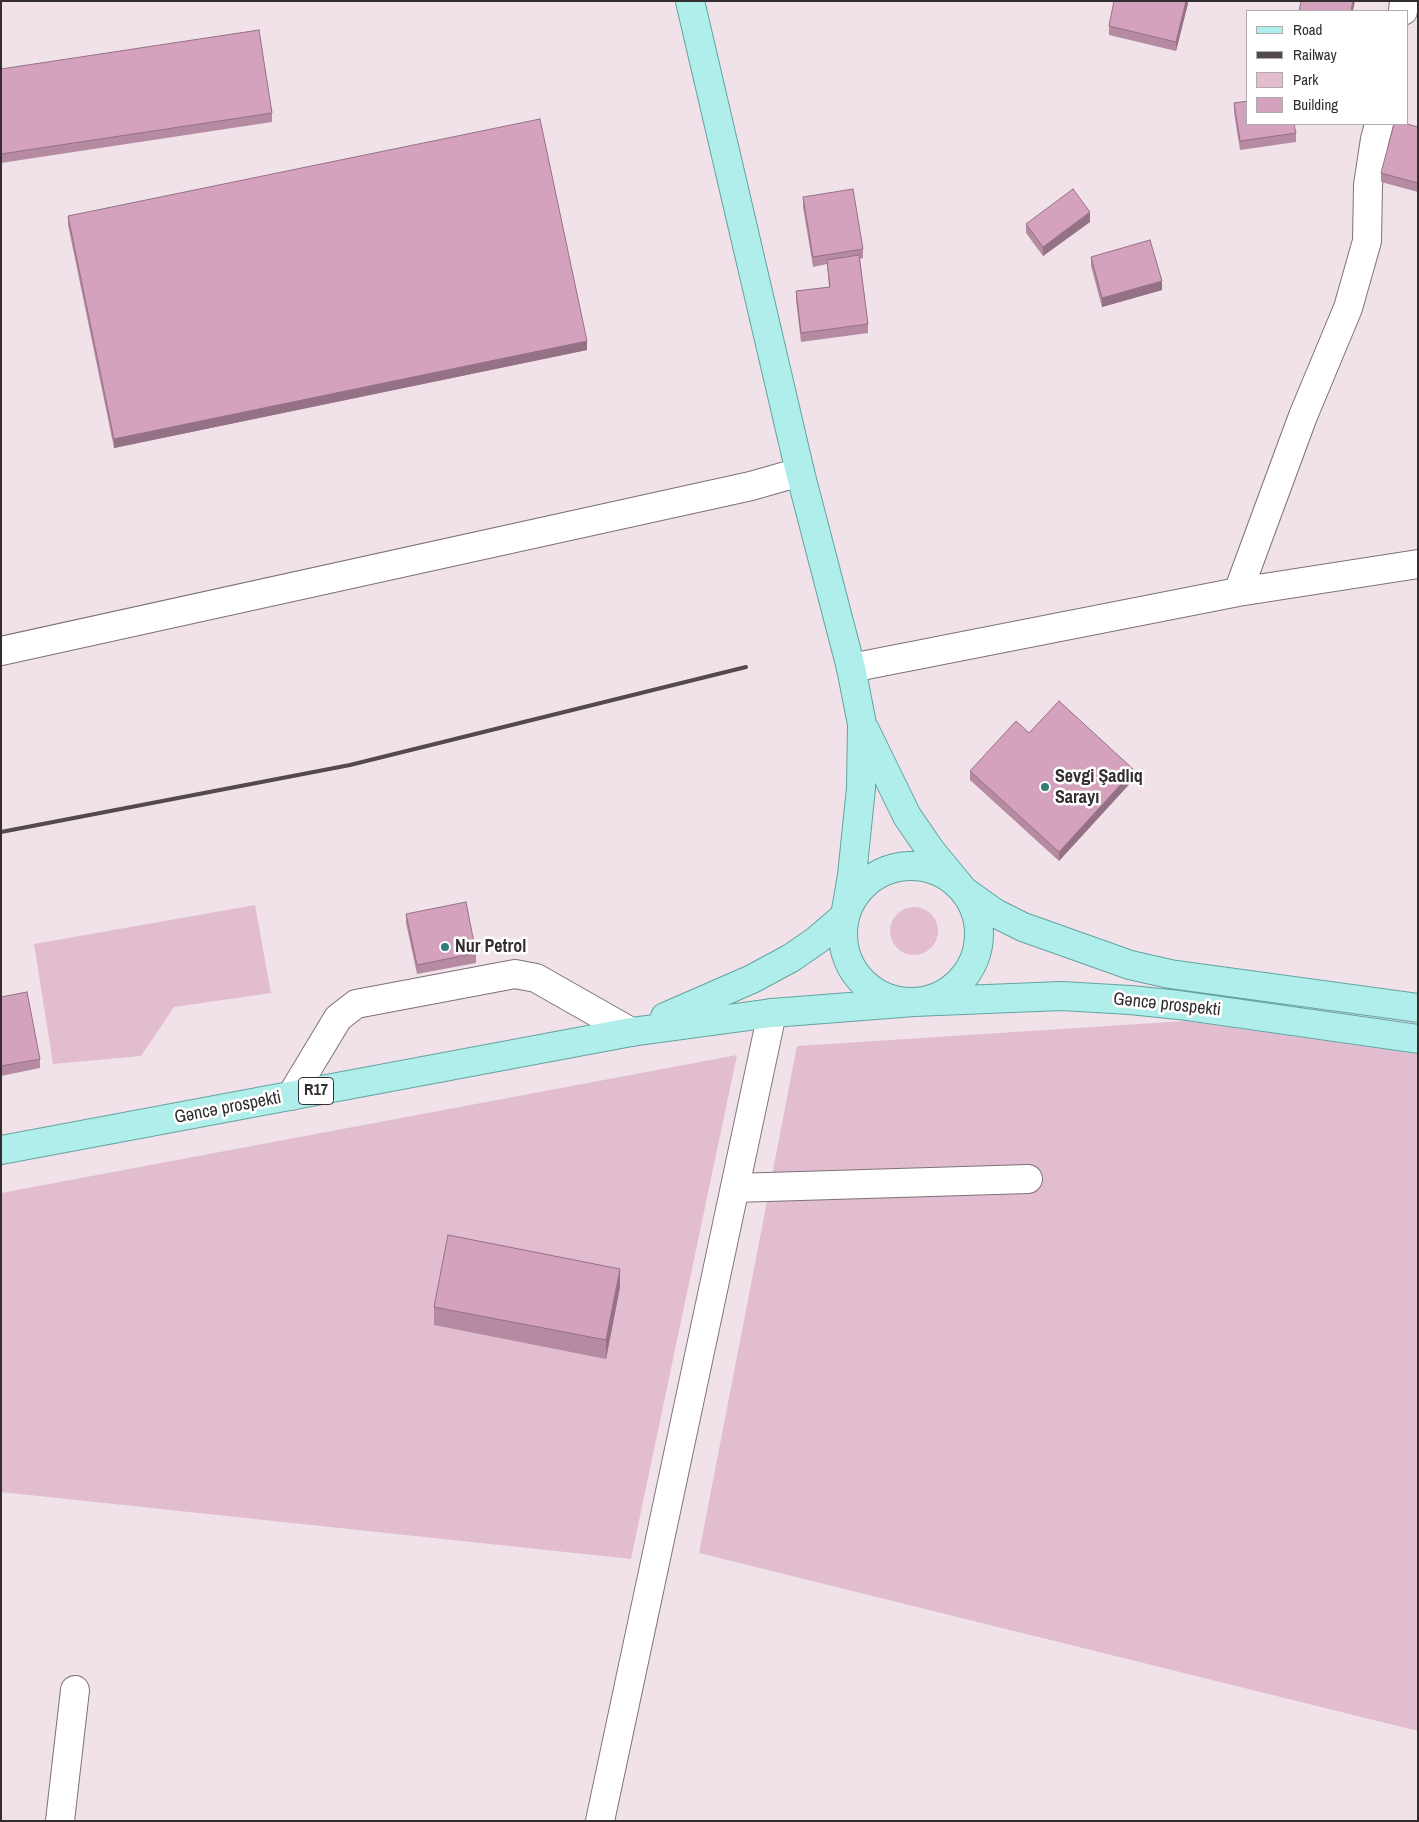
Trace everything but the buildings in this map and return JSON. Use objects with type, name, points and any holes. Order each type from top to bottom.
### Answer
[{"type":"main road","points":[[690,1],[800,472],[851,668],[862,724],[861,788],[843,936],[847,958],[857,976],[873,991],[893,999],[914,1002]]},
{"type":"main road","points":[[631,1032],[772,1013],[914,1002],[935,997],[954,987],[968,972],[977,952],[979,931],[975,910],[964,891],[931,852],[907,816],[862,724]]},
{"type":"main road","points":[[631,1032],[752,979],[790,958],[845,916],[854,896],[868,880],[887,870],[908,865],[929,868],[948,877],[964,891]]},
{"type":"main road","name":"Gəncə prospekti","points":[[964,891],[994,913],[1023,927],[1130,965],[1170,974],[1418,1008]]},
{"type":"main road","name":"Gəncə prospekti","points":[[914,1002],[1061,996],[1130,1000],[1418,1038]]},
{"type":"main road","name":"Gəncə prospekti","points":[[1,1150],[631,1032]]},
{"type":"street","points":[[1238,592],[1303,416],[1348,308],[1367,241],[1368,185],[1379,125]]},
{"type":"street","points":[[1,651],[751,486],[800,472]]},
{"type":"street","points":[[851,668],[1238,592],[1418,564]]},
{"type":"street","points":[[291,1096],[338,1018],[356,1004],[515,974],[536,978],[631,1032]]},
{"type":"street","points":[[600,1821],[772,1013]]},
{"type":"street","points":[[735,1188],[1028,1179]]},
{"type":"street","points":[[60,1821],[75,1690]]},
{"type":"green space","points":[[255,905],[271,993],[174,1007],[141,1056],[53,1064],[34,944]]},
{"type":"green space","points":[[909,907],[919,907],[931,914],[938,926],[938,936],[931,948],[919,955],[909,955],[901,951],[894,944],[890,936],[890,926],[894,918],[901,911]]},
{"type":"green space","points":[[1185,1021],[1418,1054],[1418,1731],[699,1553],[797,1046]]},
{"type":"green space","points":[[737,1055],[631,1559],[1,1492],[1,1193]]},
{"type":"railway","points":[[1,832],[350,765],[746,667]]},
{"type":"place","name":"Sevgi Şadlıq Sarayı","points":[[1045,787]]},
{"type":"place","name":"Nur Petrol","points":[[445,947]]}]
